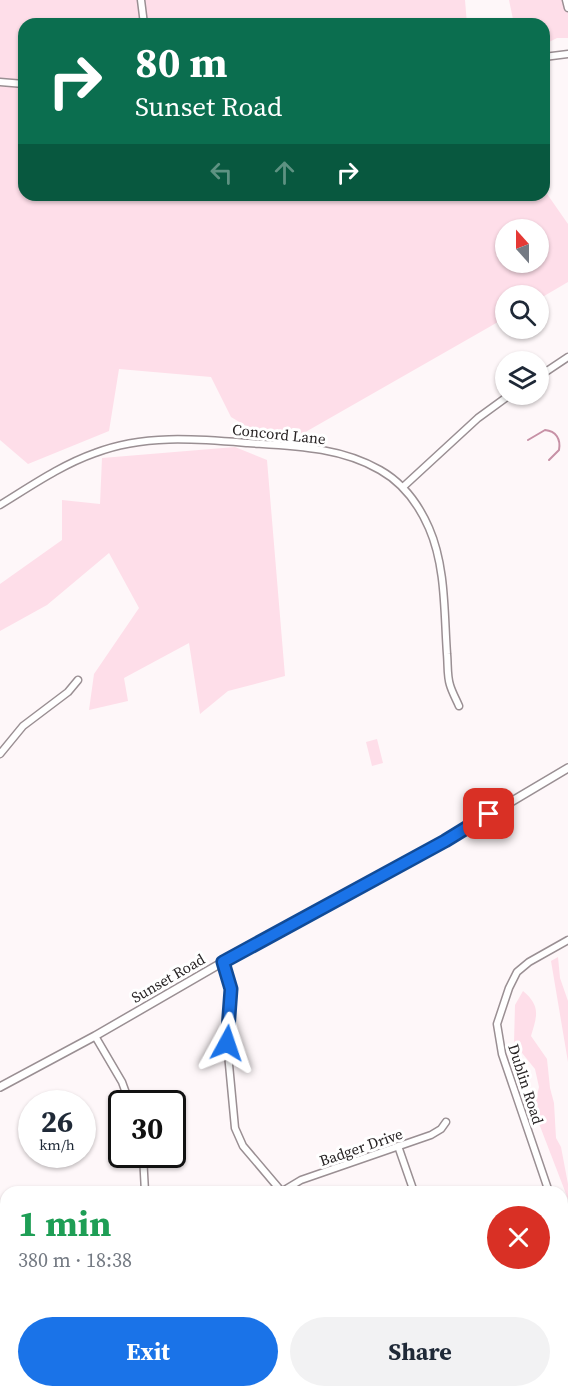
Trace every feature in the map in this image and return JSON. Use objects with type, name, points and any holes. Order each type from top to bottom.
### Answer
[{"type":"street","points":[[141,0],[143,18]]},
{"type":"street","points":[[566,0],[568,8]]},
{"type":"street","points":[[550,56],[568,54]]},
{"type":"street","points":[[0,82],[18,84]]},
{"type":"street","points":[[549,369],[568,357]]},
{"type":"street","points":[[403,487],[478,418],[496,405]]},
{"type":"street","name":"Concord Lane","points":[[0,505],[57,470],[97,452],[138,442],[183,438],[317,447],[356,459],[381,470],[403,487],[429,528],[437,550],[441,577],[450,685],[459,706]]},
{"type":"street","points":[[0,754],[23,726],[68,692],[78,680]]},
{"type":"street","name":"Sunset Road","points":[[0,1087],[96,1036],[223,962],[445,841],[568,768]]},
{"type":"street","name":"Dublin Road","points":[[547,1186],[502,1054],[497,1024],[505,997],[518,972],[529,962],[568,940]]},
{"type":"street","points":[[223,962],[231,989],[227,1043],[235,1128],[243,1146],[276,1186]]},
{"type":"street","points":[[96,1036],[125,1090]]},
{"type":"street","name":"Badger Drive","points":[[291,1186],[301,1180],[430,1135],[441,1129],[446,1122]]},
{"type":"street","points":[[398,1146],[412,1186]]},
{"type":"street","points":[[144,1168],[145,1186]]},
{"type":"shaded area","points":[[0,0],[465,0],[466,18],[18,18],[18,201],[550,201],[550,198],[568,224],[568,282],[549,293],[549,285],[495,285],[495,324],[302,434],[256,432],[231,417],[211,377],[119,369],[109,431],[28,464],[0,440]]},
{"type":"shaded area","points":[[509,0],[568,0],[568,38],[557,38],[550,42],[550,18],[513,18]]},
{"type":"shaded area","points":[[235,447],[267,460],[285,676],[228,691],[200,714],[189,643],[124,678],[128,701],[89,710],[94,674],[139,608],[109,553],[47,605],[0,631],[0,584],[62,540],[62,500],[100,504],[102,458]]},
{"type":"shaded area","points":[[377,739],[383,763],[372,766],[366,742]]},
{"type":"shaded area","points":[[558,957],[560,978],[568,1001],[568,1062],[551,961]]},
{"type":"shaded area","points":[[523,991],[535,1007],[535,1023],[531,1036],[547,1059],[554,1103],[556,1138],[561,1147],[568,1186],[563,1186],[538,1121],[535,1105],[539,1087],[535,1069],[514,1043],[515,1005]]},
{"type":"waterway","points":[[528,440],[545,430],[555,434],[559,450],[549,460]]},
{"type":"route","points":[[227,1043],[231,989],[223,962],[445,841],[489,814]]}]
